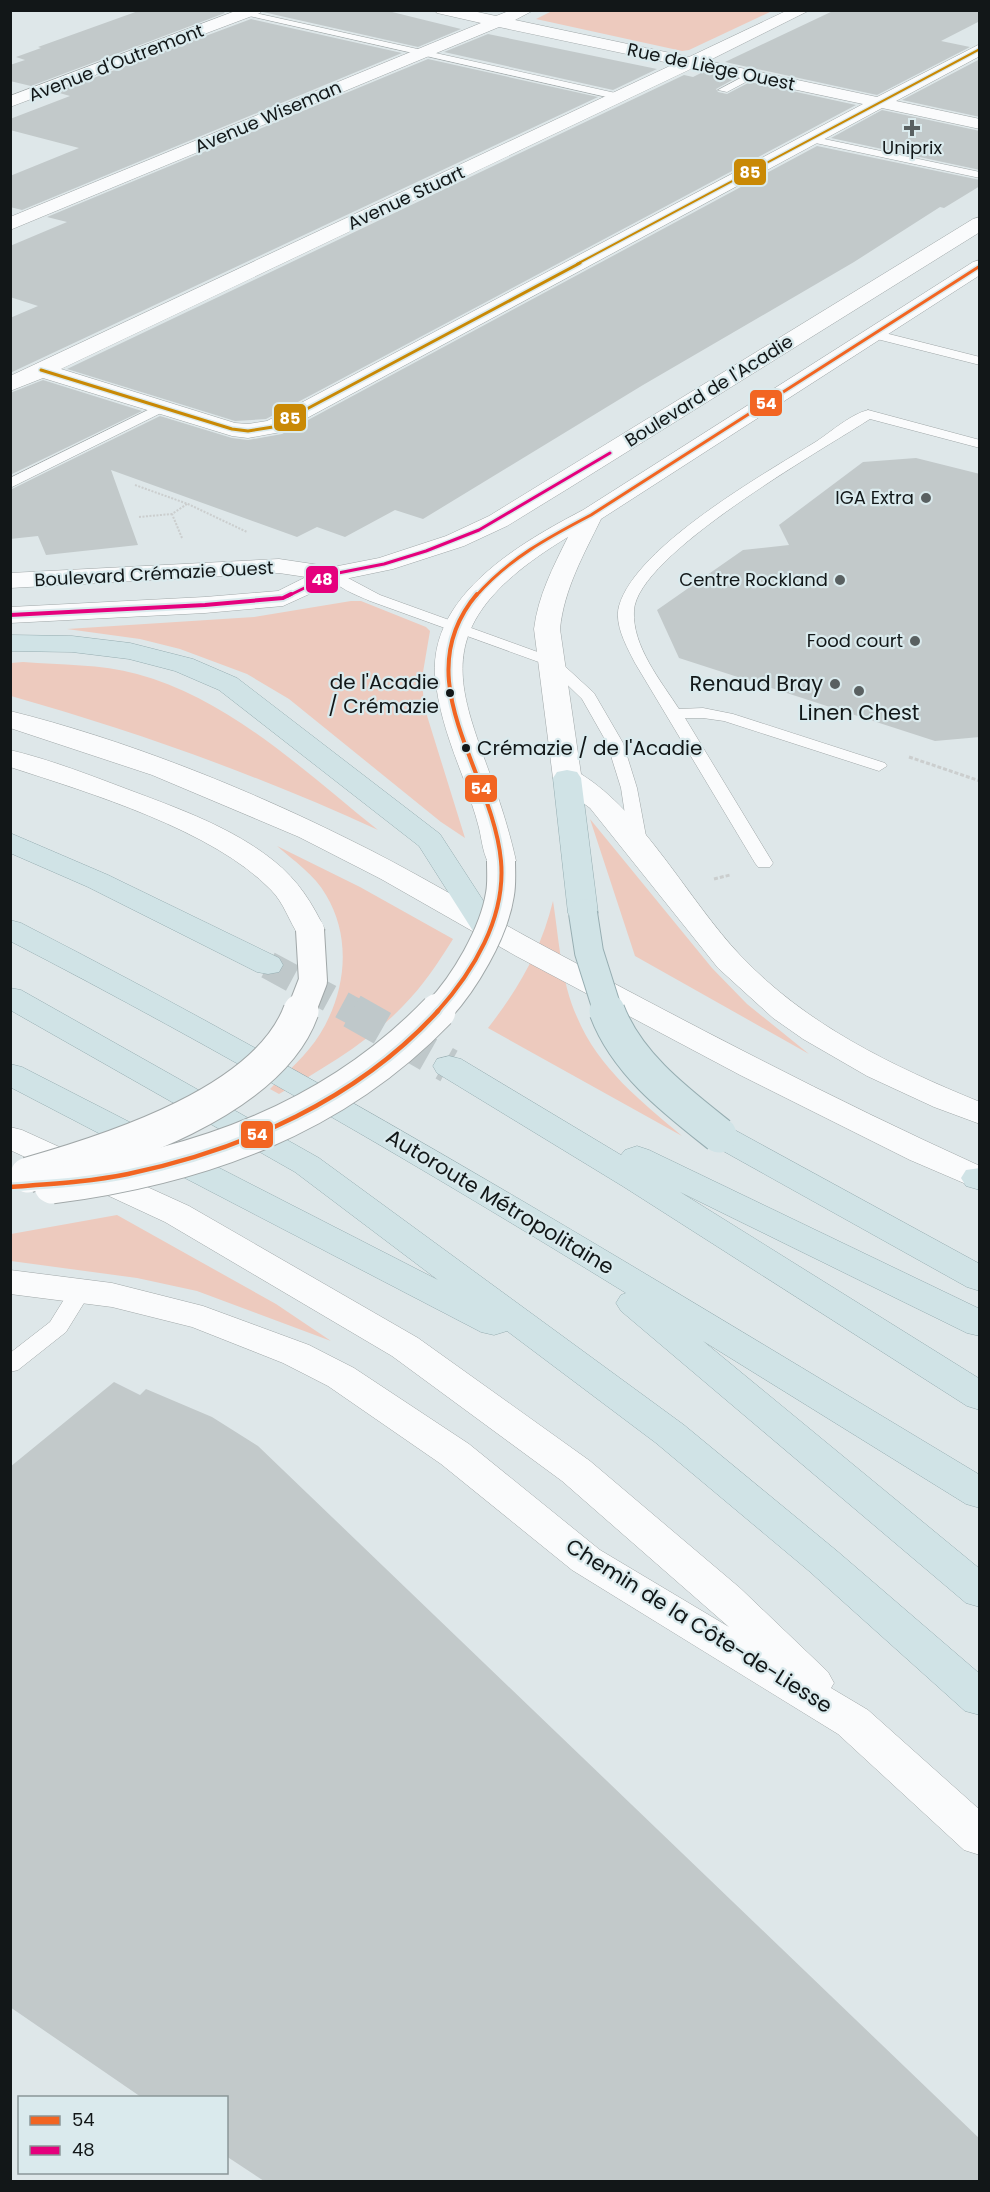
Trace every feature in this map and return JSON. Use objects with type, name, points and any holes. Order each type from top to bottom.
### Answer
[{"type":"highway","points":[[10,643],[72,644],[130,651],[184,665],[228,684],[430,840],[484,926]]},
{"type":"highway","points":[[567,778],[592,972],[609,1020],[642,1068],[663,1089],[719,1135],[980,1279]]},
{"type":"highway","points":[[10,842],[98,881],[268,965]]},
{"type":"highway","name":"Autoroute Métropolitaine","points":[[10,929],[205,1029],[397,1140],[980,1494]]},
{"type":"highway","points":[[10,997],[307,1165],[622,1397],[740,1490],[980,1699]]},
{"type":"highway","points":[[980,1324],[449,1066],[646,1185],[980,1397]]},
{"type":"highway","points":[[10,1074],[578,1366]]},
{"type":"highway","points":[[550,1232],[980,1592]]},
{"type":"main road","name":"Rue de Liège Ouest","points":[[443,10],[980,124]]},
{"type":"main road","name":"Avenue Wiseman","points":[[10,224],[526,10]]},
{"type":"main road","name":"Avenue Stuart","points":[[10,385],[802,10]]},
{"type":"main road","name":"Avenue d'Outremont","points":[[10,102],[249,12]]},
{"type":"main road","points":[[41,370],[232,429],[248,431],[273,427],[980,49]]},
{"type":"main road","name":"Boulevard de l'Acadie","points":[[10,615],[205,605],[283,598],[333,574],[384,564],[426,551],[498,521],[980,223]]},
{"type":"main road","name":"Boulevard de l'Acadie","points":[[25,1182],[140,1171],[234,1144],[287,1120],[371,1072],[395,1054],[448,1001],[476,961],[496,912],[501,889],[501,861],[493,826],[450,694],[449,652],[457,629],[475,597],[500,571],[545,539],[591,515],[980,266]]},
{"type":"main road","points":[[591,515],[563,571],[549,612],[547,628],[567,778],[595,797],[639,847],[676,897],[732,963],[782,1009],[839,1049],[913,1086],[980,1114]]},
{"type":"main road","name":"Boulevard Crémazie Ouest","points":[[10,582],[279,566],[333,574]]},
{"type":"main road","points":[[10,719],[136,760],[307,830],[392,873],[484,926],[780,1084],[979,1179]]},
{"type":"main road","points":[[10,758],[113,794],[224,841],[258,863],[284,886],[305,916],[310,930],[315,963],[311,993],[306,1007],[281,1046],[257,1070],[224,1095],[165,1128],[25,1182]]},
{"type":"main road","points":[[10,1137],[177,1214],[286,1275],[405,1347],[449,1377],[576,1471],[663,1543],[726,1599],[853,1722]]},
{"type":"main road","name":"Chemin de la Côte-de-Liesse","points":[[10,1282],[112,1294],[202,1318],[296,1354],[341,1377],[455,1454],[586,1560],[853,1722],[980,1837]]},
{"type":"lane","points":[[227,10],[249,12],[421,54],[620,96]]},
{"type":"lane","points":[[723,90],[752,76]]},
{"type":"lane","points":[[810,139],[980,176]]},
{"type":"lane","points":[[873,334],[980,360]]},
{"type":"lane","points":[[10,484],[160,408]]},
{"type":"lane","points":[[764,863],[647,670],[628,629],[626,607],[632,592],[657,560],[711,517],[868,414],[980,444]]},
{"type":"lane","points":[[333,574],[349,586],[375,598],[552,662],[588,696],[615,743],[629,788],[639,847]]},
{"type":"lane","points":[[674,714],[703,713],[727,717],[879,766]]},
{"type":"lane","points":[[10,1365],[58,1327],[81,1290]]},
{"type":"path","points":[[135,485],[188,504],[250,534]]},
{"type":"path","points":[[139,517],[172,514],[188,504]]},
{"type":"path","points":[[172,514],[184,542]]},
{"type":"path","points":[[709,880],[731,875]]},
{"type":"shaded area","points":[[554,10],[772,11],[689,50],[682,51],[536,19]]},
{"type":"shaded area","points":[[361,601],[426,627],[430,631],[422,678],[424,706],[465,838],[441,822],[289,699],[247,674],[180,649],[140,639],[67,629],[254,617]]},
{"type":"shaded area","points":[[11,663],[95,667],[137,674],[204,701],[265,740],[378,830],[288,791],[197,756],[105,724],[11,696]]},
{"type":"shaded area","points":[[590,819],[712,968],[747,1004],[809,1054],[635,956]]},
{"type":"shaded area","points":[[277,846],[360,887],[453,939],[424,982],[390,1019],[344,1054],[279,1094],[270,1089],[309,1049],[329,1018],[340,983],[342,947],[340,929],[326,895],[304,869]]},
{"type":"shaded area","points":[[553,901],[567,989],[586,1035],[622,1083],[682,1136],[488,1028],[528,968],[542,936]]},
{"type":"shaded area","points":[[117,1215],[276,1304],[331,1341],[197,1291],[137,1278],[11,1261],[11,1234]]},
{"type":"building","points":[[141,10],[221,10],[225,13],[31,86],[10,81],[10,65],[25,60],[16,57]]},
{"type":"building","points":[[264,10],[384,10],[461,29],[418,47],[263,12]]},
{"type":"building","points":[[835,10],[980,10],[980,21],[941,41],[970,47],[877,95],[725,62]]},
{"type":"building","points":[[251,19],[402,53],[22,210],[10,207],[10,176],[79,148],[10,130],[10,119],[70,96],[56,92]]},
{"type":"building","points":[[488,34],[657,69],[613,90],[444,52]]},
{"type":"building","points":[[428,59],[598,97],[10,373],[10,318],[38,306],[10,297],[10,246],[67,222],[47,217]]},
{"type":"building","points":[[980,59],[980,117],[902,100]]},
{"type":"building","points":[[703,72],[734,79],[716,89],[718,92],[727,94],[750,82],[856,105],[266,419],[235,421],[67,369],[684,75],[693,77]]},
{"type":"building","points":[[882,110],[980,131],[980,170],[831,138]]},
{"type":"building","points":[[817,146],[980,180],[980,186],[944,208],[940,207],[854,262],[643,385],[423,519],[395,510],[345,537],[317,527],[297,537],[111,470],[138,545],[46,555],[38,536],[10,539],[10,490],[160,416],[232,438],[248,440],[282,434]]},
{"type":"building","points":[[43,380],[142,411],[10,475],[10,393]]},
{"type":"building","name":"Centre Rockland","points":[[916,458],[980,474],[980,737],[935,741],[679,658],[657,610],[743,550],[789,545],[779,525],[863,462]]},
{"type":"building","points":[[114,1382],[140,1395],[146,1389],[212,1417],[258,1446],[980,2139],[980,2181],[264,2181],[228,2157],[228,2096],[140,2096],[10,2007],[10,1467]]},
{"type":"tunnel","points":[[268,965],[355,1012]]},
{"type":"tunnel","points":[[352,1011],[449,1066]]},
{"type":"transit line","name":"85","points":[[41,370],[232,429],[248,431],[273,427],[980,49]]},
{"type":"transit line","name":"54","points":[[10,1187],[68,1183],[127,1174],[184,1161],[240,1142],[294,1118],[345,1089],[392,1054],[435,1014],[462,981],[484,944],[492,925],[501,883],[497,836],[458,725],[451,698],[448,671],[451,645],[460,621],[472,600],[488,582],[527,551],[591,515],[980,266]]},
{"type":"transit line","name":"48","points":[[10,615],[205,605],[283,598],[333,574],[384,564],[426,551],[479,530],[610,453]]},
{"type":"place","name":"Uniprix","points":[[912,128]]},
{"type":"place","name":"IGA Extra","points":[[926,498]]},
{"type":"place","name":"Centre Rockland","points":[[840,580]]},
{"type":"place","name":"Food court","points":[[915,641]]},
{"type":"place","name":"Renaud Bray","points":[[835,684]]},
{"type":"place","name":"Linen Chest","points":[[859,691]]},
{"type":"place","name":"de l'Acadie / Crémazie","points":[[450,693]]},
{"type":"place","name":"Crémazie / de l'Acadie","points":[[466,748]]}]
